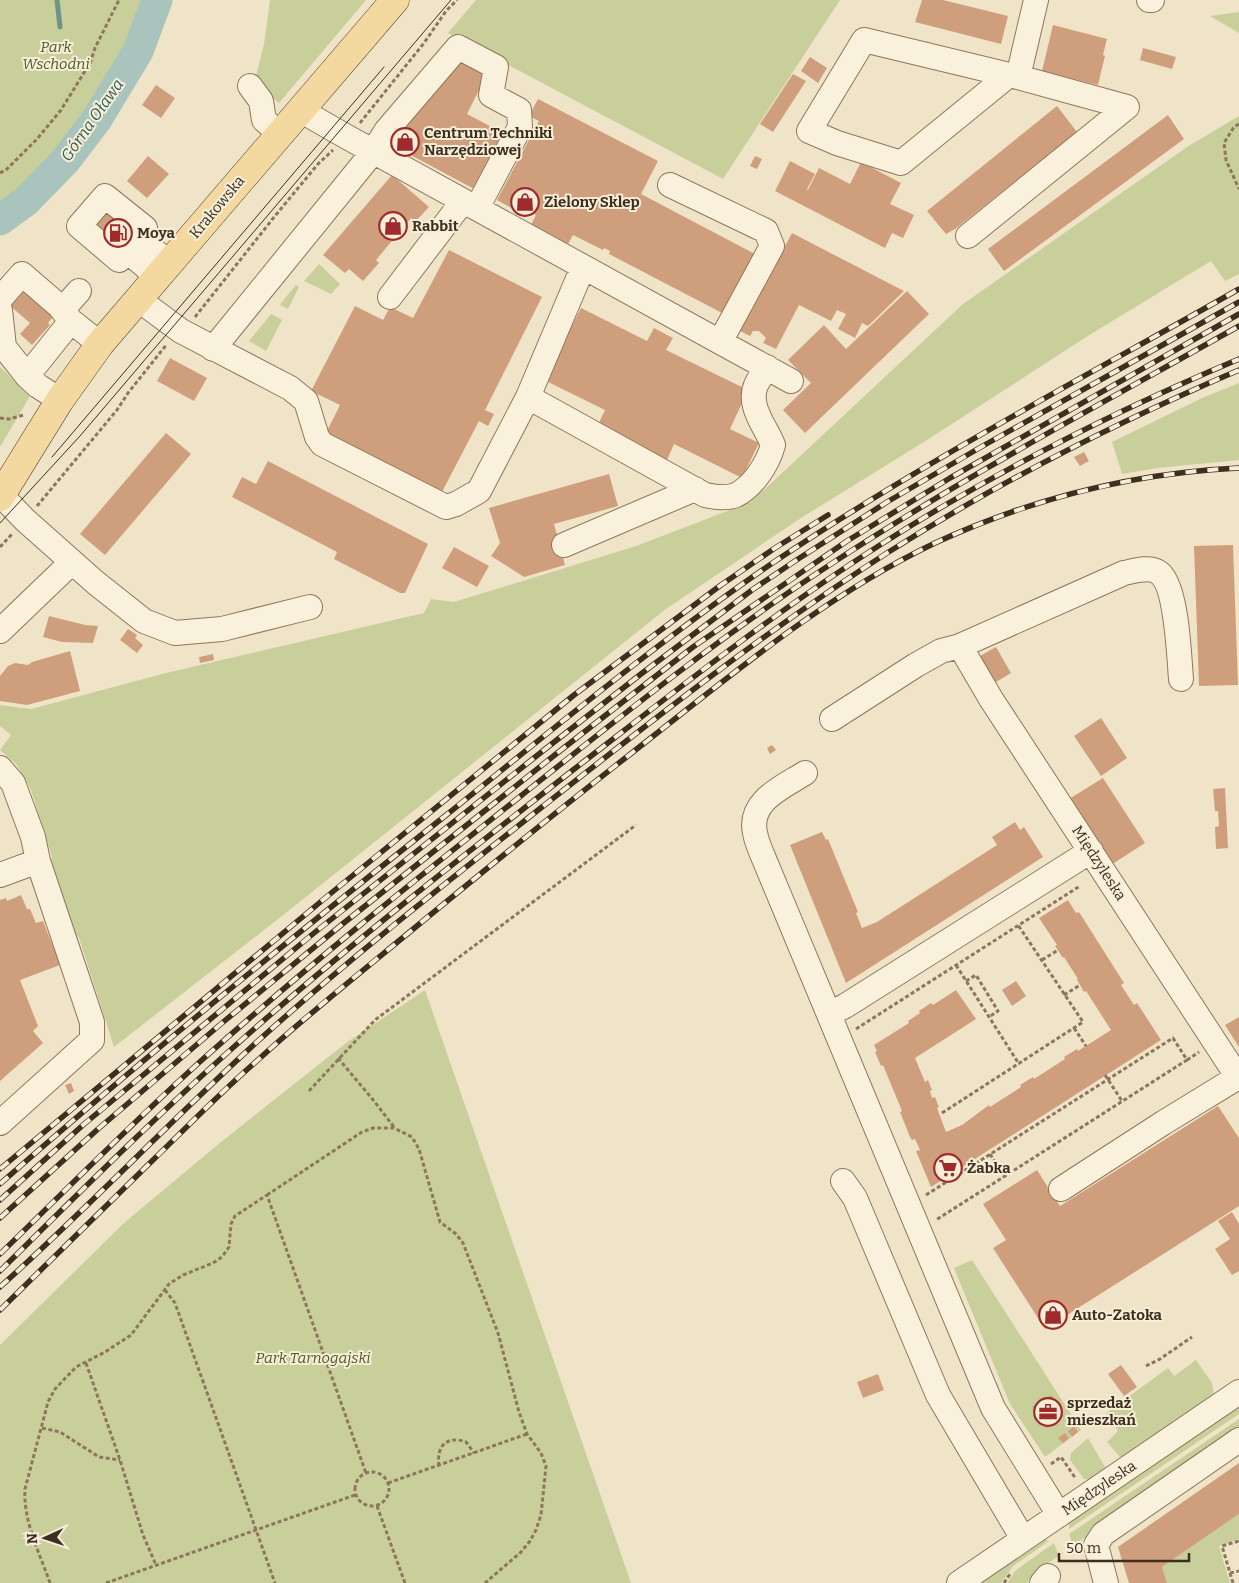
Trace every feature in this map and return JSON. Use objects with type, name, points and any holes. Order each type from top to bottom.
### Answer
[{"type":"main road","name":"Krakowska","points":[[1,496],[60,400],[100,344],[395,0]]},
{"type":"street","points":[[968,236],[1127,107],[1013,76],[864,40],[810,132],[837,144],[901,163],[1013,76],[1036,0]]},
{"type":"street","points":[[213,348],[373,152],[386,131],[458,47],[496,67],[492,95],[519,110],[520,127],[470,205],[390,298]]},
{"type":"street","points":[[250,86],[261,101],[264,120],[280,134]]},
{"type":"street","points":[[300,110],[791,381]]},
{"type":"street","points":[[670,185],[766,231],[772,246],[720,342]]},
{"type":"street","points":[[132,244],[163,272]]},
{"type":"street","points":[[138,300],[180,331],[290,388],[306,401],[317,437],[322,444],[446,506],[456,504],[479,491],[528,398],[583,267]]},
{"type":"street","points":[[0,299],[22,274],[100,344]]},
{"type":"street","points":[[27,376],[67,315],[79,291]]},
{"type":"street","points":[[0,310],[4,347],[27,376],[38,386],[60,400]]},
{"type":"street","points":[[528,398],[705,495],[721,498],[736,495],[749,485],[769,459],[773,446],[756,410],[753,397],[756,385],[767,368]]},
{"type":"street","points":[[564,545],[695,489]]},
{"type":"street","points":[[1,496],[72,562],[144,621],[175,633],[222,629],[310,607]]},
{"type":"street","points":[[0,632],[72,562]]},
{"type":"street","points":[[832,719],[941,651],[960,646],[1137,570],[1152,569],[1162,576],[1171,595],[1181,679]]},
{"type":"street","name":"Międzyleska","points":[[960,646],[991,699],[1238,1078]]},
{"type":"street","points":[[0,768],[13,783],[34,837],[38,861],[92,1022],[92,1040],[0,1123]]},
{"type":"street","points":[[805,773],[773,793],[760,804],[754,821],[754,833],[993,1408],[1059,1515]]},
{"type":"street","points":[[829,1014],[854,1001],[1091,851]]},
{"type":"street","points":[[0,875],[38,861]]},
{"type":"street","points":[[1061,1189],[1163,1123],[1238,1078]]},
{"type":"street","points":[[843,1181],[855,1198],[938,1395],[1023,1539]]},
{"type":"street","name":"Międzyleska","points":[[959,1583],[1239,1392]]},
{"type":"street","points":[[1106,1583],[1096,1545],[1103,1534],[1239,1440]]},
{"type":"path","points":[[0,173],[37,139],[60,110],[90,63],[95,48],[118,0]]},
{"type":"path","points":[[348,138],[377,104],[446,11],[458,0]]},
{"type":"path","points":[[1239,124],[1234,127],[1224,143],[1226,160],[1239,189]]},
{"type":"path","points":[[0,418],[9,419],[24,415]]},
{"type":"path","points":[[309,1091],[375,1020],[636,825]]},
{"type":"path","points":[[851,1032],[1080,886]]},
{"type":"path","points":[[942,1113],[1083,1022],[1018,925]]},
{"type":"path","points":[[1042,960],[1058,950]]},
{"type":"path","points":[[956,965],[1019,1064]]},
{"type":"path","points":[[966,981],[976,975],[998,1011],[989,1017]]},
{"type":"path","points":[[1064,995],[1080,985]]},
{"type":"path","points":[[1074,1028],[1086,1046]]},
{"type":"path","points":[[908,1206],[1106,1077],[1173,1038],[1187,1060],[919,1231]]},
{"type":"path","points":[[338,1058],[374,1100],[394,1128]]},
{"type":"path","points":[[1106,1077],[1122,1101]]},
{"type":"path","points":[[50,1583],[30,1526],[24,1501],[25,1490],[48,1402],[55,1389],[76,1367],[120,1344],[131,1335],[165,1290],[183,1275],[213,1263],[222,1257],[229,1247],[231,1224],[235,1216],[362,1132],[373,1128],[394,1128],[412,1136],[419,1149],[440,1222],[456,1234],[463,1243],[498,1333],[519,1412],[527,1434],[541,1454],[546,1466],[541,1515],[530,1540],[514,1558],[485,1583]]},
{"type":"path","points":[[990,1154],[1004,1176]]},
{"type":"path","points":[[267,1195],[366,1473]]},
{"type":"path","points":[[165,1290],[175,1303],[275,1583]]},
{"type":"path","points":[[1146,1366],[1160,1359],[1192,1336]]},
{"type":"path","points":[[86,1363],[120,1460],[143,1535],[156,1565]]},
{"type":"path","points":[[42,1428],[60,1432],[98,1456],[120,1460]]},
{"type":"path","points":[[388,1484],[527,1434]]},
{"type":"path","points":[[439,1466],[439,1450],[446,1442],[453,1439],[466,1442],[474,1453]]},
{"type":"path","points":[[1061,1457],[1087,1496]]},
{"type":"path","points":[[366,1473],[379,1473],[388,1484],[387,1497],[377,1506],[362,1504],[356,1495],[355,1483],[359,1477],[366,1473]]},
{"type":"path","points":[[106,1583],[356,1495]]},
{"type":"path","points":[[377,1506],[404,1583]]},
{"type":"path","points":[[1233,1583],[1222,1546],[1239,1541]]},
{"type":"path","points":[[1230,1573],[1239,1571]]},
{"type":"green space","name":"Park Wschodni","points":[[0,0],[142,0],[116,65],[72,133],[40,175],[0,201]]},
{"type":"green space","points":[[270,0],[366,0],[279,103],[254,84],[264,44]]},
{"type":"green space","points":[[476,0],[840,0],[723,179],[448,33]]},
{"type":"green space","points":[[1239,12],[1239,33],[1210,16]]},
{"type":"green space","points":[[1239,116],[1239,274],[1225,281],[1211,261],[1091,334],[927,440],[801,518],[666,609],[282,916],[114,1047],[79,938],[71,928],[51,865],[52,857],[31,790],[17,765],[0,750],[11,735],[0,726],[0,705],[31,709],[162,674],[424,613],[431,599],[454,602],[636,546],[751,502],[963,304],[1187,147]]},
{"type":"green space","points":[[319,264],[340,284],[331,294],[304,281]]},
{"type":"green space","points":[[296,285],[299,287],[288,309],[280,305],[281,303]]},
{"type":"green space","points":[[271,314],[282,320],[266,351],[249,341]]},
{"type":"green space","points":[[0,367],[30,396],[0,447]]},
{"type":"green space","points":[[1239,383],[1239,460],[1158,468],[1122,474],[1112,442],[1202,398]]},
{"type":"green space","name":"Park Tarnogajski","points":[[425,990],[631,1583],[0,1583],[0,1345],[124,1223],[221,1142],[346,1043]]},
{"type":"green space","points":[[972,1260],[1081,1430],[1045,1457],[1010,1404],[954,1268]]},
{"type":"green space","points":[[1196,1360],[1212,1383],[1214,1396],[1125,1460],[1119,1456],[1107,1442],[1118,1431],[1106,1413],[1168,1368],[1174,1376]]},
{"type":"green space","points":[[1239,1402],[1239,1414],[1069,1529],[1069,1520]]},
{"type":"green space","points":[[1239,1419],[1239,1432],[1073,1546],[1069,1534]]},
{"type":"green space","points":[[1088,1438],[1105,1467],[1105,1473],[1095,1480],[1084,1479],[1070,1460],[1071,1453]]},
{"type":"green space","points":[[1239,1514],[1239,1539],[1219,1546],[1230,1583],[1167,1583],[1162,1567]]},
{"type":"green space","points":[[1043,1539],[1049,1541],[1013,1566],[1001,1583],[973,1583]]},
{"type":"green space","points":[[1054,1543],[1059,1556],[1042,1567],[1027,1583],[1007,1583],[1016,1570]]},
{"type":"building","points":[[922,0],[943,0],[1008,16],[1001,44],[915,22]]},
{"type":"building","points":[[1053,25],[1107,39],[1098,85],[1042,71]]},
{"type":"building","points":[[1143,48],[1176,57],[1172,69],[1140,60]]},
{"type":"building","points":[[810,57],[827,68],[818,83],[801,71]]},
{"type":"building","points":[[462,58],[488,72],[467,114],[505,134],[476,190],[392,145],[400,127]]},
{"type":"building","points":[[793,74],[806,81],[773,132],[760,124]]},
{"type":"building","points":[[156,85],[175,98],[161,118],[142,105]]},
{"type":"building","points":[[538,99],[658,161],[641,194],[755,254],[724,314],[609,254],[610,251],[604,248],[603,250],[573,235],[568,244],[531,225],[536,215],[517,205],[515,210],[497,200],[539,121],[529,116]]},
{"type":"building","points":[[1057,106],[1077,132],[955,229],[946,234],[927,211]]},
{"type":"building","points":[[1168,115],[1184,139],[1004,271],[988,249]]},
{"type":"building","points":[[148,156],[169,174],[147,198],[127,181]]},
{"type":"building","points":[[755,156],[762,159],[757,169],[750,166]]},
{"type":"building","points":[[790,161],[815,174],[808,190],[819,168],[850,184],[861,162],[901,183],[890,204],[914,215],[903,238],[892,233],[885,248],[775,191]]},
{"type":"building","points":[[392,175],[429,207],[415,222],[411,218],[376,260],[379,263],[363,281],[349,269],[345,273],[323,255]]},
{"type":"building","points":[[101,207],[129,230],[116,246],[88,223]]},
{"type":"building","points":[[792,233],[904,291],[868,326],[862,323],[855,338],[838,329],[846,314],[837,310],[831,321],[799,305],[776,349],[763,343],[766,338],[759,331],[753,331],[750,336],[740,331]]},
{"type":"building","points":[[449,250],[542,297],[485,410],[494,414],[488,426],[479,421],[442,492],[326,433],[340,405],[311,391],[355,306],[383,320],[390,307],[413,318]]},
{"type":"building","points":[[26,286],[56,313],[48,323],[50,325],[32,345],[20,334],[30,323],[8,304]]},
{"type":"building","points":[[907,291],[929,314],[805,433],[783,410],[811,383],[788,360],[824,325],[846,349]]},
{"type":"building","points":[[581,308],[647,341],[654,328],[673,338],[666,350],[748,390],[730,429],[759,443],[742,478],[674,444],[666,462],[597,427],[605,410],[544,380]]},
{"type":"building","points":[[170,358],[207,378],[194,401],[157,381]]},
{"type":"building","points":[[166,433],[191,454],[105,555],[80,534]]},
{"type":"building","points":[[1084,452],[1089,461],[1080,466],[1074,457]]},
{"type":"building","points":[[268,461],[428,544],[405,593],[400,593],[334,559],[337,552],[232,497],[242,477],[256,484]]},
{"type":"building","points":[[609,474],[618,506],[554,524],[565,565],[524,577],[491,556],[500,543],[489,508]]},
{"type":"building","points":[[1233,545],[1238,685],[1199,686],[1194,546]]},
{"type":"building","points":[[454,547],[489,566],[477,587],[442,568]]},
{"type":"building","points":[[49,616],[85,625],[98,626],[93,643],[62,642],[43,637]]},
{"type":"building","points":[[128,629],[137,635],[135,638],[143,645],[137,653],[120,640]]},
{"type":"building","points":[[996,647],[1011,673],[996,682],[980,656]]},
{"type":"building","points":[[70,651],[80,691],[27,705],[0,701],[0,676],[8,666],[15,663],[28,665],[32,662]]},
{"type":"building","points":[[213,654],[214,660],[200,663],[199,657]]},
{"type":"building","points":[[1101,718],[1127,758],[1101,776],[1074,736]]},
{"type":"building","points":[[772,745],[776,750],[770,754],[767,748]]},
{"type":"building","points":[[1103,778],[1145,843],[1111,865],[1069,799]]},
{"type":"building","points":[[1225,788],[1228,848],[1216,849],[1215,827],[1219,826],[1218,811],[1215,811],[1213,789]]},
{"type":"building","points":[[1015,822],[1020,830],[1024,827],[1043,857],[846,983],[790,845],[822,832],[826,840],[828,839],[858,912],[856,913],[862,928],[877,922],[997,845],[992,837]]},
{"type":"building","points":[[21,895],[36,923],[43,921],[60,965],[20,980],[38,1026],[33,1031],[43,1043],[0,1081],[0,900],[6,898],[7,901]]},
{"type":"building","points":[[1068,900],[1076,913],[1079,912],[1124,983],[1121,985],[1134,1005],[1137,1003],[1161,1040],[931,1187],[916,1151],[920,1150],[915,1139],[912,1140],[910,1137],[900,1112],[902,1111],[883,1065],[881,1066],[875,1052],[877,1051],[874,1045],[909,1023],[908,1021],[920,1013],[919,1011],[931,1003],[933,1005],[956,990],[976,1019],[915,1058],[925,1082],[928,1080],[932,1090],[930,1091],[932,1098],[935,1097],[946,1132],[962,1125],[989,1105],[990,1107],[1021,1087],[1020,1085],[1033,1077],[1034,1079],[1065,1059],[1064,1057],[1077,1049],[1078,1051],[1111,1030],[1086,991],[1084,992],[1078,979],[1055,946],[1057,945],[1039,918]]},
{"type":"building","points":[[1016,981],[1026,996],[1012,1006],[1002,990]]},
{"type":"building","points":[[1239,1017],[1239,1047],[1225,1025]]},
{"type":"building","points":[[71,1083],[74,1091],[69,1094],[65,1085]]},
{"type":"building","points":[[1218,1106],[1239,1138],[1239,1206],[1045,1329],[993,1248],[1006,1240],[983,1204],[1037,1170],[1060,1206]]},
{"type":"building","points":[[1232,1212],[1239,1224],[1239,1271],[1232,1275],[1215,1249],[1230,1239],[1218,1221]]},
{"type":"building","points":[[1121,1365],[1137,1387],[1124,1396],[1108,1374]]},
{"type":"building","points":[[878,1374],[884,1390],[863,1398],[857,1382]]},
{"type":"building","name":"sprzedaż mieszkań","points":[[1051,1395],[1064,1416],[1046,1428],[1032,1407]]},
{"type":"building","points":[[1074,1426],[1078,1432],[1072,1437],[1068,1431]]},
{"type":"building","points":[[1065,1433],[1069,1438],[1063,1443],[1058,1438]]},
{"type":"building","points":[[1239,1463],[1239,1514],[1162,1567],[1167,1583],[1129,1583],[1118,1547]]},
{"type":"waterway","points":[[57,0],[60,27]]},
{"type":"waterway","name":"Górna Oława","points":[[0,220],[26,201],[65,161],[97,119],[138,51],[157,0]]},
{"type":"tram line","points":[[0,523],[80,436],[451,0]]},
{"type":"tram line","points":[[52,457],[384,67]]},
{"type":"railway","points":[[0,1184],[164,1043],[607,686],[690,622],[830,525],[945,455],[1239,289]]},
{"type":"railway","points":[[0,1200],[83,1125],[314,933],[641,674],[752,590],[887,502],[1239,302]]},
{"type":"railway","points":[[0,1218],[98,1129],[222,1023],[345,922],[693,647],[847,541],[950,478],[1239,314]]},
{"type":"railway","points":[[0,1254],[177,1083],[281,991],[482,827],[710,648],[828,566],[928,503],[1239,326]]},
{"type":"railway","points":[[0,1271],[176,1100],[277,1009],[403,904],[530,803],[686,682],[762,626],[840,571],[967,492],[1101,421],[1239,359]]},
{"type":"railway","points":[[0,1287],[66,1226],[226,1070],[328,980],[470,864],[626,741],[755,644],[842,582],[972,502],[1059,454],[1239,370]]},
{"type":"railway","points":[[0,1310],[218,1096],[313,1012],[576,797],[741,667],[854,587],[935,543],[971,527],[1045,501],[1122,482],[1200,471],[1239,468]]},
{"type":"railway","points":[[0,1169],[330,894],[574,695],[721,585],[828,515]]},
{"type":"place","name":"Centrum Techniki Narzędziowej","points":[[405,142]]},
{"type":"place","name":"Zielony Sklep","points":[[525,202]]},
{"type":"place","name":"Rabbit","points":[[393,226]]},
{"type":"place","name":"Moya","points":[[118,233]]},
{"type":"place","name":"Żabka","points":[[948,1168]]},
{"type":"place","name":"Auto-Zatoka","points":[[1053,1315]]},
{"type":"place","name":"sprzedaż mieszkań","points":[[1048,1412]]}]
